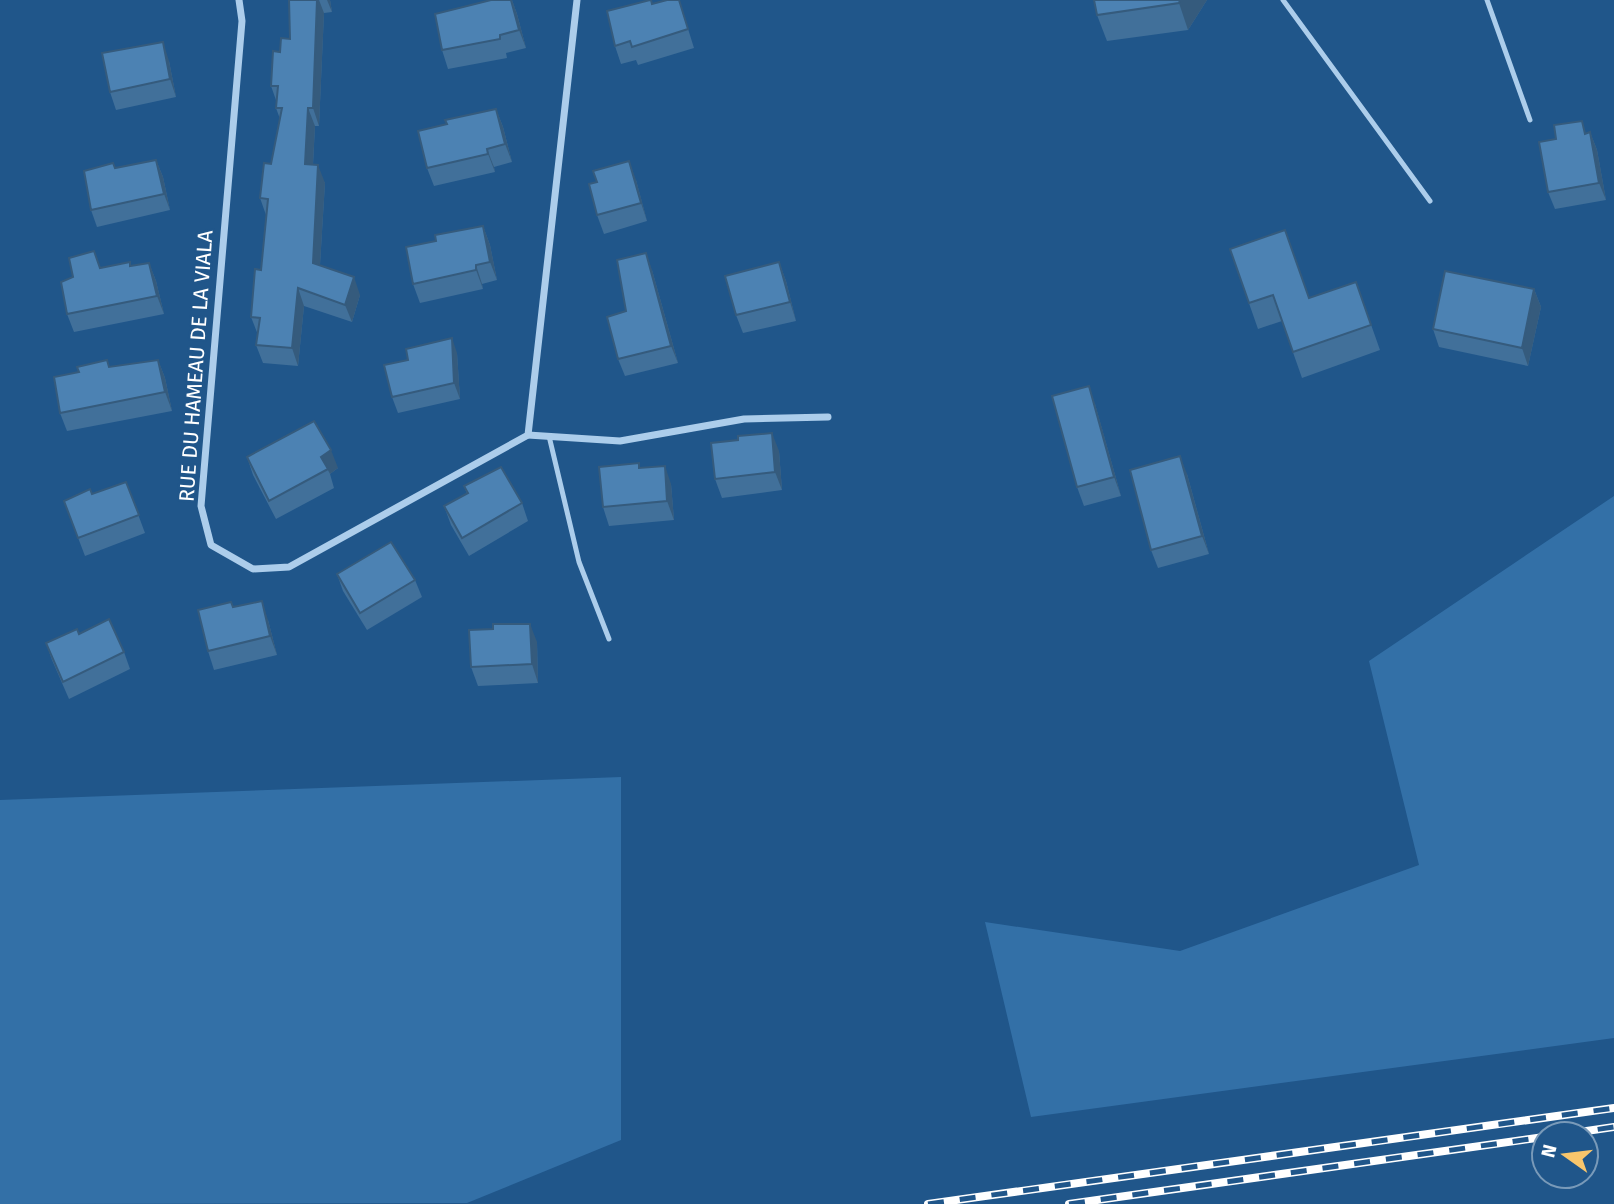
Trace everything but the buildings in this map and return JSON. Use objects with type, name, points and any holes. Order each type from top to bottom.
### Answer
[{"type":"street","name":"RUE DU HAMEAU DE LA VIALA","points":[[239,0],[241,35],[201,506],[211,545],[253,569],[289,567],[528,435]]},
{"type":"street","points":[[577,0],[528,435],[620,441],[744,419],[828,417]]},
{"type":"lane","points":[[1283,0],[1430,201]]},
{"type":"lane","points":[[1487,0],[1530,120]]},
{"type":"lane","points":[[549,436],[579,562],[609,639]]},
{"type":"shaded area","points":[[1614,496],[1614,1038],[1031,1117],[985,922],[1180,951],[1419,865],[1369,661]]},
{"type":"shaded area","points":[[621,777],[621,1140],[467,1203],[0,1204],[0,800]]},
{"type":"railway","points":[[928,1204],[1614,1108]]},
{"type":"railway","points":[[1600,1129],[1614,1127]]},
{"type":"railway","points":[[1069,1204],[1530,1139]]}]
